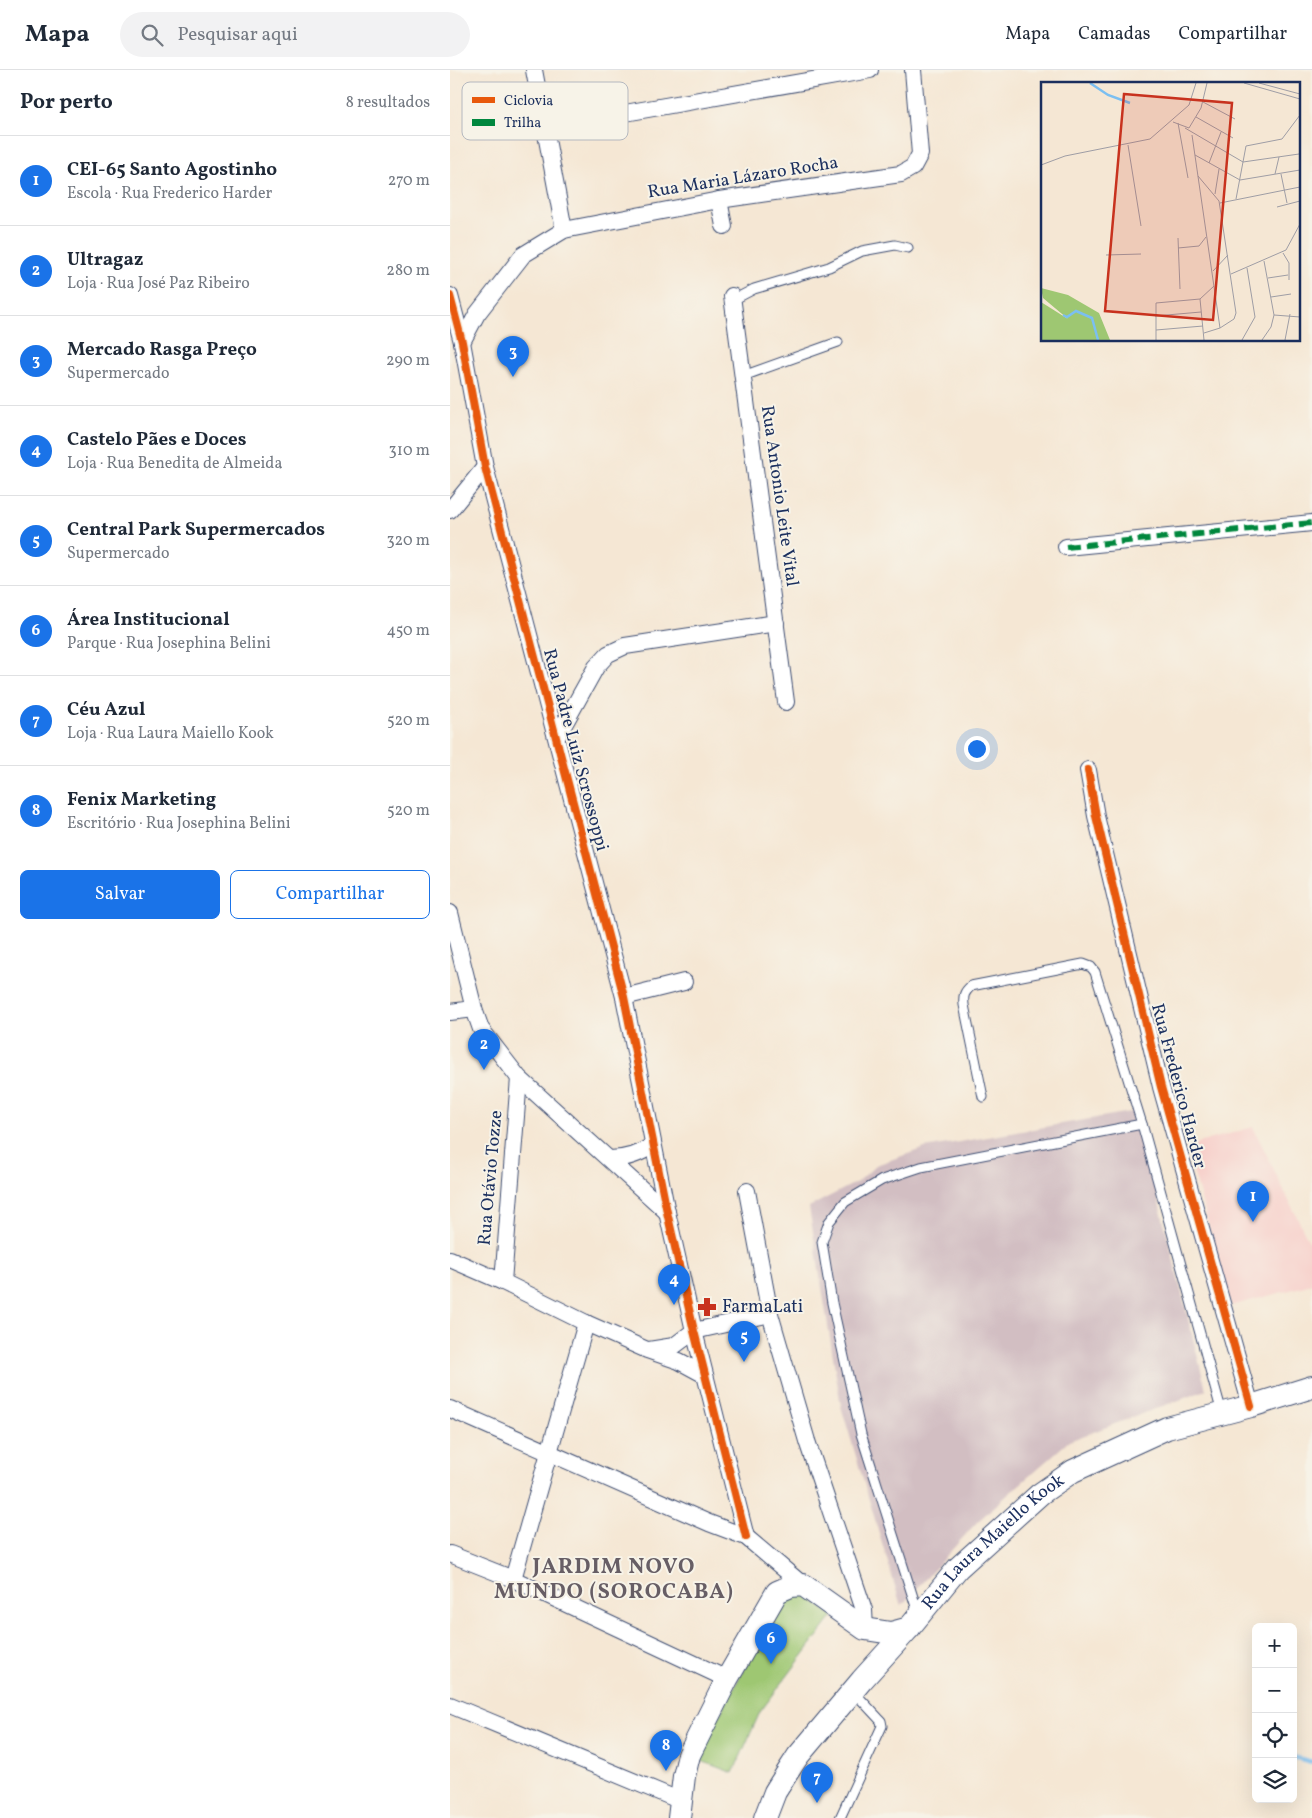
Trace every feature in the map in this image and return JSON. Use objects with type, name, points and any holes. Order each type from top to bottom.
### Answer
[{"type":"main road","name":"Rua Laura Maiello Kook","points":[[764,1818],[775,1792],[791,1767],[958,1568],[1040,1494],[1073,1471],[1167,1428],[1251,1406],[1312,1387]]},
{"type":"main road","points":[[680,1810],[684,1776],[689,1755],[727,1679],[777,1592],[784,1588],[803,1585],[865,1629],[891,1633],[914,1622]]},
{"type":"main road","points":[[858,1686],[866,1652],[865,1629]]},
{"type":"street","points":[[628,112],[870,70]]},
{"type":"street","name":"Rua Maria Lázaro Rocha","points":[[462,342],[477,314],[522,255],[564,230],[719,200],[901,174],[913,167],[920,154],[913,70]]},
{"type":"street","points":[[547,140],[564,230]]},
{"type":"street","points":[[719,200],[724,226]]},
{"type":"street","name":"Rua Padre Luiz Scrossoppi","points":[[450,296],[462,342],[486,467],[624,997],[667,1212],[703,1374],[746,1537]]},
{"type":"street","name":"Rua Antonio Leite Vital","points":[[733,298],[786,702]]},
{"type":"street","points":[[450,510],[486,467]]},
{"type":"street","points":[[1066,548],[1312,522]]},
{"type":"street","points":[[557,737],[596,668],[608,654],[625,646],[776,623]]},
{"type":"street","name":"Rua Frederico Harder","points":[[1088,770],[1096,816],[1161,1087],[1251,1406]]},
{"type":"street","points":[[450,913],[474,1009],[481,1029],[519,1078],[667,1212]]},
{"type":"street","points":[[624,997],[684,982]]},
{"type":"street","points":[[450,1012],[474,1009]]},
{"type":"street","name":"Rua Otávio Tozze","points":[[503,1282],[519,1078]]},
{"type":"street","points":[[610,1159],[629,1157],[654,1145]]},
{"type":"street","points":[[747,1191],[770,1314],[807,1441],[864,1610],[865,1629]]},
{"type":"street","points":[[450,1259],[503,1282],[586,1323],[647,1350],[679,1361],[703,1374]]},
{"type":"street","points":[[647,1350],[674,1346],[694,1331],[770,1314]]},
{"type":"street","points":[[513,1579],[586,1323]]},
{"type":"street","points":[[450,1409],[709,1523],[746,1537],[803,1585]]},
{"type":"street","points":[[709,1523],[720,1521],[729,1515],[732,1511],[734,1491]]},
{"type":"street","points":[[450,1554],[513,1579],[727,1679]]},
{"type":"street","points":[[771,1602],[777,1581],[775,1562]]},
{"type":"street","points":[[450,1705],[680,1810]]},
{"type":"lane","points":[[733,298],[754,289],[829,266],[862,250],[895,245],[908,248]]},
{"type":"lane","points":[[743,376],[838,342]]},
{"type":"lane","points":[[983,1097],[964,1005],[966,990],[971,986],[1082,964],[1091,966],[1095,972],[1142,1124],[1222,1413]]},
{"type":"lane","points":[[914,1622],[861,1434],[832,1303],[822,1242],[829,1222],[845,1202],[852,1197],[882,1180],[922,1167],[1142,1124]]},
{"type":"lane","points":[[840,1818],[882,1726],[858,1686]]},
{"type":"shaded area","points":[[1136,1111],[1206,1390],[1069,1441],[978,1521],[901,1606],[841,1406],[809,1207],[859,1181],[876,1165],[925,1148]]},
{"type":"shaded area","points":[[1253,1127],[1312,1248],[1312,1284],[1231,1306],[1188,1152],[1195,1144]]},
{"type":"green space","points":[[800,1591],[833,1616],[760,1712],[733,1773],[696,1759],[776,1609]]},
{"type":"waterway","points":[[1297,1758],[1312,1762]]},
{"type":"marked path","points":[[1066,547],[1312,523]]},
{"type":"cycle path","points":[[450,296],[462,342],[485,467],[624,997],[667,1212],[694,1331],[746,1537]]},
{"type":"cycle path","points":[[1088,770],[1096,816],[1161,1087],[1251,1406]]},
{"type":"place","name":"Mercado Rasga Preço","points":[[513,377]]},
{"type":"place","name":"Ultragaz","points":[[484,1070]]},
{"type":"place","name":"CEI-65 Santo Agostinho","points":[[1253,1222]]},
{"type":"place","name":"Castelo Pães e Doces","points":[[674,1305]]},
{"type":"place","name":"FarmaLati","points":[[707,1307]]},
{"type":"place","name":"Central Park Supermercados","points":[[744,1362]]},
{"type":"place","name":"Área Institucional","points":[[771,1664]]},
{"type":"place","name":"Fenix Marketing","points":[[666,1771]]},
{"type":"place","name":"Céu Azul","points":[[817,1803]]},
{"type":"district","name":"JARDIM NOVO MUNDO (SOROCABA)","points":[[614,1580]]}]
